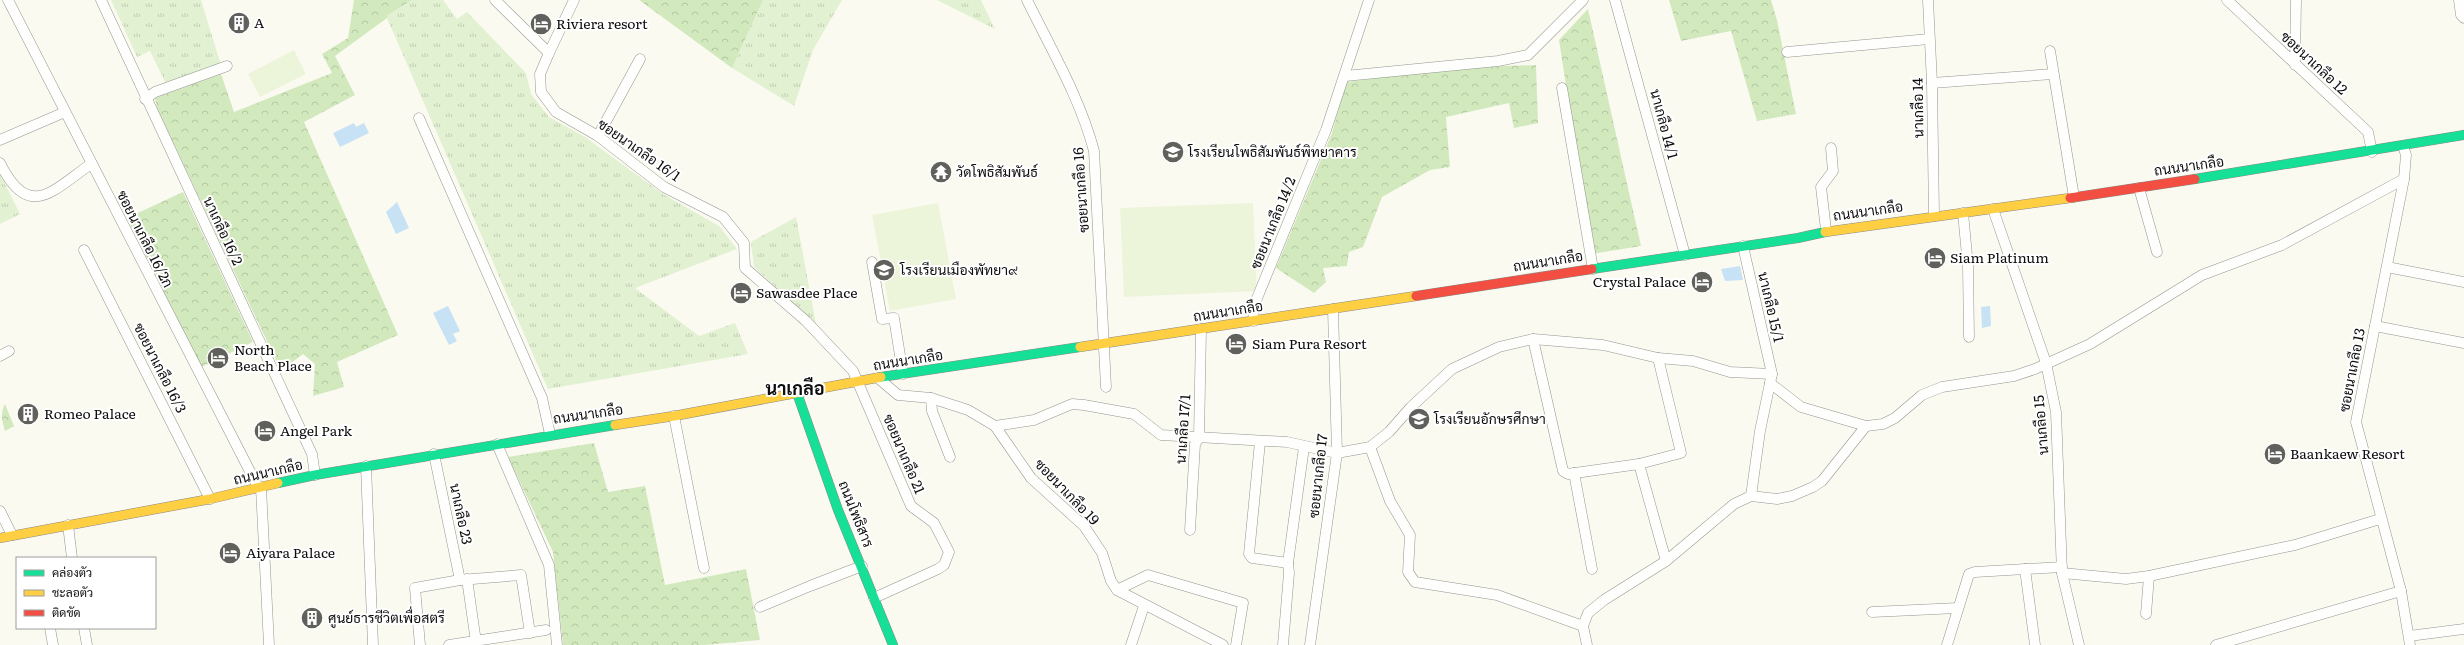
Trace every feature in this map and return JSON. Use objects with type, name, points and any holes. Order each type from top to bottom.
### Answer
[{"type":"street","name":"ซอยนาเกลือ 16/2ก","points":[[8,0],[260,488]]},
{"type":"street","name":"นาเกลือ 16/2","points":[[101,0],[145,98],[312,454],[315,475]]},
{"type":"street","points":[[495,0],[549,53]]},
{"type":"street","name":"ซอยนาเกลือ 16/1","points":[[574,0],[540,74],[541,92],[556,112],[598,136],[664,187],[723,217],[744,243],[745,268],[806,321],[854,371],[859,381]]},
{"type":"street","name":"ซอยนาเกลือ 16","points":[[1027,0],[1077,101],[1086,122],[1094,151],[1106,388]]},
{"type":"street","name":"ซอยนาเกลือ 14/2","points":[[1254,321],[1253,308],[1326,130],[1369,0]]},
{"type":"street","points":[[1345,76],[1498,61],[1528,55],[1583,0]]},
{"type":"street","name":"นาเกลือ 14/1","points":[[1615,0],[1685,255]]},
{"type":"street","name":"นาเกลือ 14","points":[[1928,0],[1932,83],[1934,216]]},
{"type":"street","name":"ซอยนาเกลือ 12","points":[[2227,0],[2368,132],[2372,152]]},
{"type":"street","points":[[2296,0],[2296,65]]},
{"type":"street","points":[[2459,0],[2462,16],[2464,18]]},
{"type":"street","points":[[1787,52],[1929,39]]},
{"type":"street","points":[[2050,51],[2052,74],[2074,197]]},
{"type":"street","points":[[598,136],[640,59]]},
{"type":"street","points":[[145,98],[156,92],[227,66]]},
{"type":"street","points":[[1932,83],[2052,74]]},
{"type":"street","points":[[1562,88],[1593,269]]},
{"type":"street","points":[[0,140],[65,112]]},
{"type":"street","points":[[419,118],[542,398],[550,434]]},
{"type":"street","name":"ถนนนาเกลือ","points":[[0,538],[210,499],[315,475],[550,434],[674,416],[859,381],[1798,238],[1826,230],[1994,209],[2139,188],[2372,152],[2464,135]]},
{"type":"street","name":"ซอยนาเกลือ 13","points":[[2404,146],[2406,155],[2404,179],[2356,422],[2380,519],[2401,592],[2409,641]]},
{"type":"street","points":[[1826,230],[1821,187],[1833,171],[1831,148]]},
{"type":"street","points":[[0,163],[6,175],[19,191],[37,198],[50,194],[92,164]]},
{"type":"street","points":[[995,426],[1034,420],[1072,404],[1134,414],[1161,435],[1260,442],[1287,442],[1304,447],[1337,453],[1370,446],[1389,432],[1452,369],[1499,347],[1533,339],[1602,345],[1658,358],[1693,362],[1730,372],[1771,378],[1801,407],[1866,426],[1883,424],[1895,418],[1922,394],[1942,387],[2014,376],[2100,339],[2202,275],[2282,245],[2404,179]]},
{"type":"street","points":[[2139,188],[2157,252]]},
{"type":"street","name":"นาเกลือ 15","points":[[1994,209],[2046,363],[2056,412],[2062,570],[2079,645]]},
{"type":"street","points":[[1962,213],[1968,266],[1969,337]]},
{"type":"street","name":"นาเกลือ 15/1","points":[[1743,246],[1771,378]]},
{"type":"street","name":"ซอยนาเกลือ 16/3","points":[[84,250],[210,499]]},
{"type":"street","points":[[872,262],[882,319],[894,318],[903,374]]},
{"type":"street","points":[[2387,267],[2464,282]]},
{"type":"street","name":"ซอยนาเกลือ 17","points":[[1310,645],[1337,453],[1333,309]]},
{"type":"street","points":[[2375,326],[2464,343]]},
{"type":"street","name":"นาเกลือ 17/1","points":[[1190,530],[1195,444],[1199,438],[1201,329]]},
{"type":"street","points":[[1533,339],[1563,471],[1574,473],[1639,464],[1681,453],[1658,358]]},
{"type":"street","name":"ซอยนาเกลือ 19","points":[[878,378],[898,396],[931,398],[968,410],[995,426],[1031,478],[1084,526],[1102,553],[1117,590]]},
{"type":"street","points":[[1751,496],[1760,431],[1771,378]]},
{"type":"street","name":"ซอยนาเกลือ 21","points":[[859,381],[897,478],[911,506],[934,523],[949,552],[944,565],[938,569],[874,598]]},
{"type":"street","name":"ถนนโพธิสาร","points":[[797,393],[838,510],[893,645]]},
{"type":"street","points":[[931,398],[932,411],[950,457]]},
{"type":"street","points":[[674,416],[704,568]]},
{"type":"street","points":[[1586,645],[1583,626],[1588,613],[1604,600],[1666,561],[1734,504],[1751,496],[1778,499],[1813,488],[1822,481],[1866,426]]},
{"type":"street","points":[[1260,442],[1248,554],[1259,560],[1288,563]]},
{"type":"street","points":[[497,444],[549,565],[557,645]]},
{"type":"street","points":[[1370,446],[1390,501],[1410,535],[1408,572],[1411,579],[1415,582],[1497,595],[1583,626]]},
{"type":"street","points":[[1283,645],[1289,573],[1288,563],[1304,447]]},
{"type":"street","name":"นาเกลือ 23","points":[[434,454],[464,580],[476,642]]},
{"type":"street","points":[[1639,464],[1666,561]]},
{"type":"street","points":[[366,466],[373,645]]},
{"type":"street","points":[[1574,473],[1592,569]]},
{"type":"street","points":[[260,488],[269,645]]},
{"type":"street","points":[[0,511],[12,535]]},
{"type":"street","points":[[1947,645],[1969,574],[2025,569],[2062,570],[2126,579],[2149,576],[2295,545],[2380,519]]},
{"type":"street","points":[[68,525],[72,557]]},
{"type":"street","points":[[760,607],[862,566]]},
{"type":"street","points":[[2025,569],[2035,645]]},
{"type":"street","points":[[420,645],[415,588],[464,580],[521,575],[530,633]]},
{"type":"street","points":[[1117,590],[1148,575],[1243,603],[1236,645]]},
{"type":"street","points":[[2146,614],[2149,576]]},
{"type":"street","points":[[1117,590],[1144,606],[1222,645]]},
{"type":"street","points":[[2216,645],[2401,592]]},
{"type":"street","points":[[1131,645],[1144,606]]},
{"type":"street","points":[[1872,612],[1958,608]]},
{"type":"street","points":[[50,629],[53,645]]},
{"type":"street","points":[[84,629],[87,645]]},
{"type":"street","points":[[2409,641],[2464,629]]},
{"type":"street","points":[[449,645],[546,630]]},
{"type":"street","points":[[1198,645],[1201,635]]},
{"type":"green space","points":[[111,0],[201,0],[221,65],[167,86],[150,51],[137,57]]},
{"type":"green space","points":[[354,0],[412,0],[388,15],[387,18],[335,56],[355,95],[304,122],[398,335],[337,362],[344,387],[313,396],[315,364],[303,354],[281,371],[157,108],[155,98],[221,74],[234,112],[332,73],[322,54],[348,38]]},
{"type":"green space","points":[[412,0],[443,0],[457,19],[467,12],[526,73],[531,94],[549,117],[585,137],[663,194],[719,226],[737,249],[635,288],[699,336],[735,323],[748,354],[548,389],[387,18],[388,15]]},
{"type":"green space","points":[[639,0],[763,0],[732,68]]},
{"type":"green space","points":[[763,0],[842,0],[813,50],[794,106],[732,68]]},
{"type":"green space","points":[[937,0],[981,0],[995,29]]},
{"type":"green space","points":[[1669,0],[1771,0],[1777,20],[1796,114],[1757,121],[1731,31],[1681,41]]},
{"type":"green space","points":[[1588,9],[1641,246],[1592,254],[1559,40]]},
{"type":"green space","points":[[294,50],[306,74],[260,97],[248,74]]},
{"type":"green space","points":[[1536,65],[1538,123],[1514,128],[1509,103],[1446,117],[1450,167],[1430,170],[1382,197],[1363,247],[1349,252],[1347,266],[1323,268],[1326,282],[1314,293],[1276,268],[1332,133],[1346,82],[1452,68]]},
{"type":"green space","points":[[0,174],[20,214],[0,224]]},
{"type":"green space","points":[[183,192],[253,342],[201,367],[127,218]]},
{"type":"green space","points":[[938,203],[956,299],[890,311],[872,215]]},
{"type":"green space","points":[[1253,203],[1257,291],[1124,297],[1120,208]]},
{"type":"green space","points":[[796,217],[816,324],[754,267],[751,242]]},
{"type":"green space","points":[[5,404],[14,426],[5,431],[2,410]]},
{"type":"green space","points":[[594,443],[608,492],[645,486],[665,585],[746,569],[760,640],[705,645],[563,645],[553,552],[508,457]]},
{"type":"water","points":[[354,123],[356,127],[364,123],[369,133],[340,147],[333,133]]},
{"type":"water","points":[[397,202],[409,228],[396,234],[386,212]]},
{"type":"water","points":[[1740,266],[1743,280],[1725,281],[1721,269]]},
{"type":"water","points":[[448,306],[460,331],[453,334],[457,341],[449,345],[433,313]]},
{"type":"water","points":[[1990,306],[1991,326],[1982,328],[1981,307]]},
{"type":"traffic: fast","points":[[2195,179],[2464,135]]},
{"type":"traffic: fast","points":[[1592,269],[1798,238],[1825,232]]},
{"type":"traffic: fast","points":[[881,377],[1080,347]]},
{"type":"traffic: fast","points":[[797,393],[838,510],[893,645]]},
{"type":"traffic: fast","points":[[278,483],[315,475],[615,425]]},
{"type":"traffic: slow","points":[[1825,232],[2070,198]]},
{"type":"traffic: slow","points":[[1080,347],[1416,296]]},
{"type":"traffic: slow","points":[[615,425],[674,416],[881,377]]},
{"type":"traffic: slow","points":[[0,538],[210,499],[278,483]]},
{"type":"traffic: jam","points":[[2070,198],[2195,179]]},
{"type":"traffic: jam","points":[[1416,296],[1592,269]]},
{"type":"place","name":"A","points":[[239,23]]},
{"type":"place","name":"Riviera resort","points":[[541,24]]},
{"type":"place","name":"โรงเรียนโพธิสัมพันธ์พิทยาคาร","points":[[1173,152]]},
{"type":"place","name":"วัดโพธิสัมพันธ์","points":[[941,172]]},
{"type":"place","name":"Siam Platinum","points":[[1935,258]]},
{"type":"place","name":"โรงเรียนเมืองพัทยา๙","points":[[884,270]]},
{"type":"place","name":"Crystal Palace","points":[[1702,282]]},
{"type":"place","name":"Sawasdee Place","points":[[741,293]]},
{"type":"place","name":"Siam Pura Resort","points":[[1236,344]]},
{"type":"place","name":"North Beach Place","points":[[218,358]]},
{"type":"place","name":"Romeo Palace","points":[[28,414]]},
{"type":"place","name":"โรงเรียนอักษรศึกษา","points":[[1419,419]]},
{"type":"place","name":"Angel Park","points":[[265,431]]},
{"type":"place","name":"Baankaew Resort","points":[[2275,454]]},
{"type":"place","name":"Aiyara Palace","points":[[230,553]]},
{"type":"place","name":"ศูนย์ธารชีวิตเพื่อสตรี","points":[[312,618]]},
{"type":"district","name":"นาเกลือ","points":[[795,389]]}]
